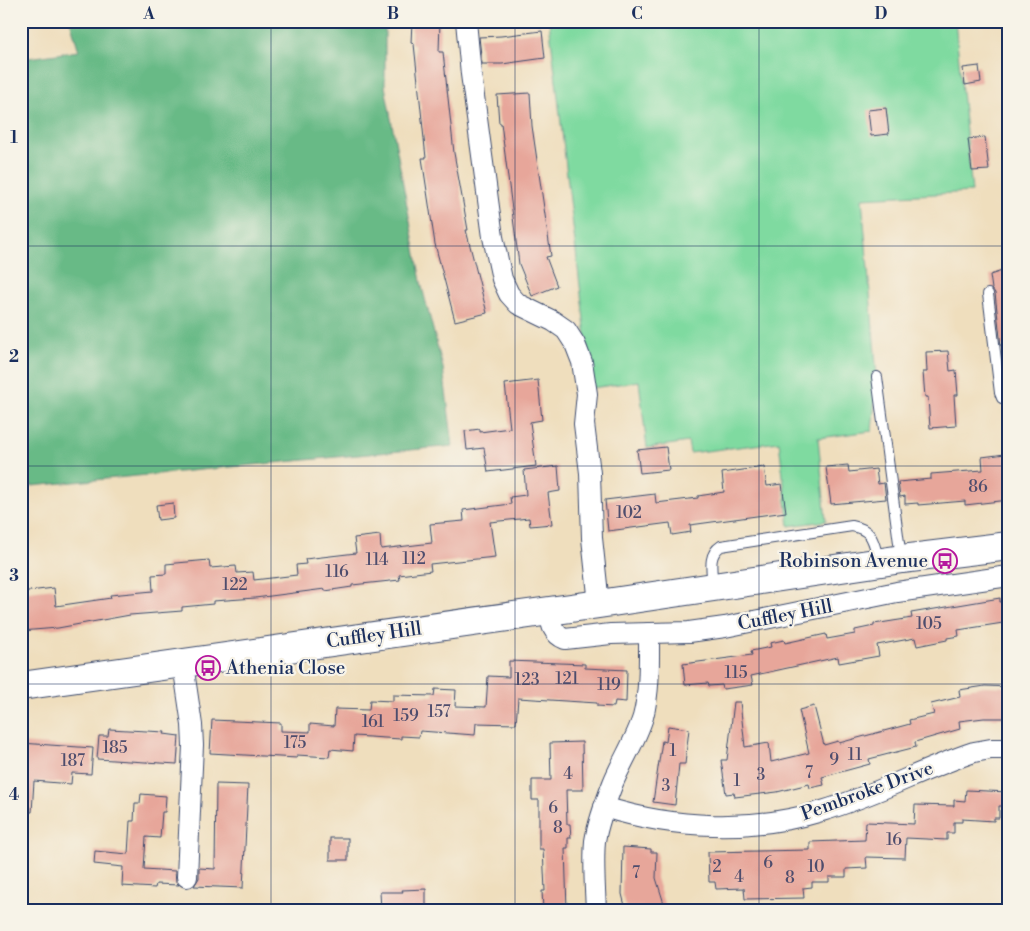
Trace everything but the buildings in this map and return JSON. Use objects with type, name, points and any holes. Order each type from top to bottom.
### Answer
[{"type":"main road","name":"Cuffley Hill","points":[[21,686],[891,561],[1009,546]]},
{"type":"street","points":[[466,21],[471,74],[493,237],[502,279],[509,294],[518,304],[566,330],[575,344],[582,362],[587,394],[584,424],[590,472],[592,538],[599,604]]},
{"type":"street","name":"Cuffley Hill","points":[[548,611],[554,631],[560,637],[565,638],[611,634],[689,632],[726,627],[897,592],[1009,576]]},
{"type":"street","points":[[596,910],[594,877],[595,840],[604,807],[643,716],[648,688],[649,634]]},
{"type":"street","points":[[183,664],[192,725],[187,877]]},
{"type":"street","name":"Pembroke Drive","points":[[604,807],[638,817],[676,823],[710,825],[750,824],[822,811],[974,752],[991,749],[1009,750]]},
{"type":"lane","points":[[988,294],[1000,393],[1002,398],[1009,401]]},
{"type":"lane","points":[[877,377],[891,561]]},
{"type":"lane","points":[[713,587],[711,556],[721,546],[852,526],[863,528],[891,561]]},
{"type":"green space","points":[[70,21],[385,21],[385,86],[422,287],[443,368],[453,446],[21,487],[21,59],[79,51]]},
{"type":"green space","points":[[549,21],[955,21],[972,192],[862,198],[877,377],[872,431],[818,438],[826,521],[789,526],[779,442],[690,453],[688,442],[647,448],[639,381],[592,388]]},
{"type":"place","name":"Robinson Avenue","points":[[945,561]]},
{"type":"place","name":"Athenia Close","points":[[208,668]]}]
